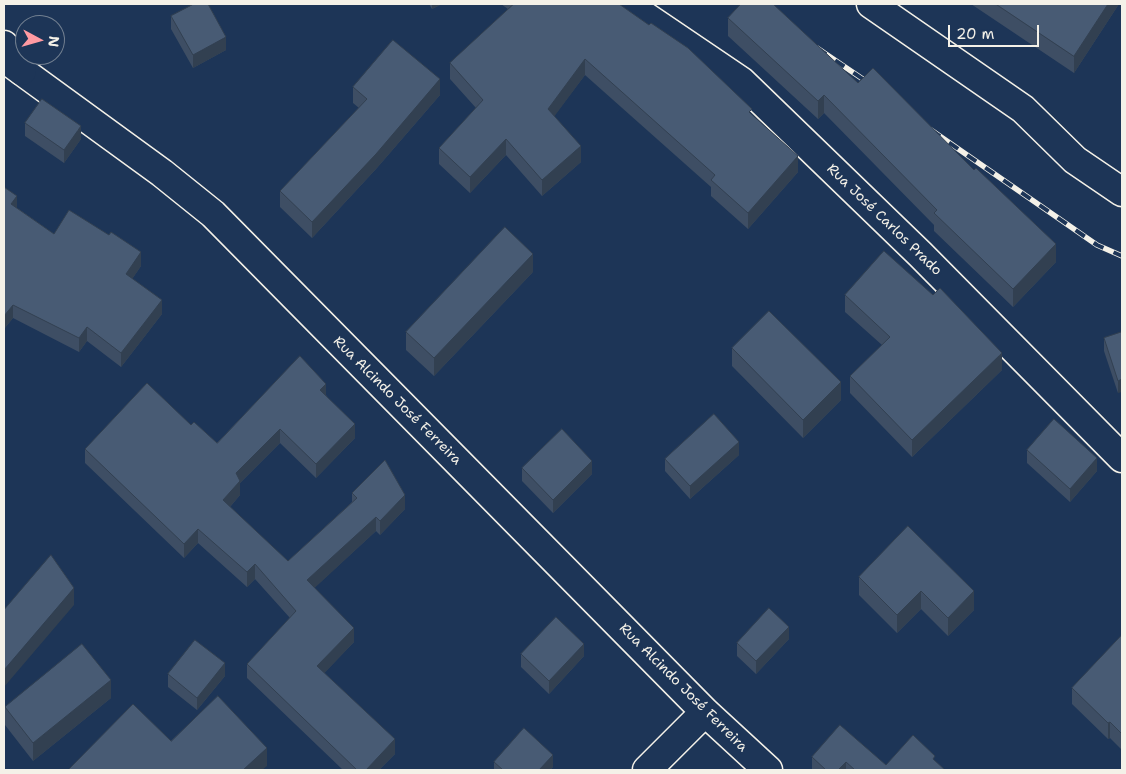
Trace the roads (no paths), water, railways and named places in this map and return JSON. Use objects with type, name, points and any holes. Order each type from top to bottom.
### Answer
[{"type":"street","name":"Rua José Carlos Prado","points":[[627,4],[741,81],[920,254],[1122,458]]},
{"type":"street","points":[[871,4],[1023,109],[1075,160],[1122,192]]},
{"type":"street","name":"Rua Alcindo José Ferreira","points":[[4,45],[13,65],[162,173],[213,214],[705,712],[768,770]]},
{"type":"street","points":[[647,770],[705,712]]},
{"type":"railway","points":[[817,48],[873,86]]},
{"type":"railway","points":[[931,130],[1097,245],[1122,256]]}]
